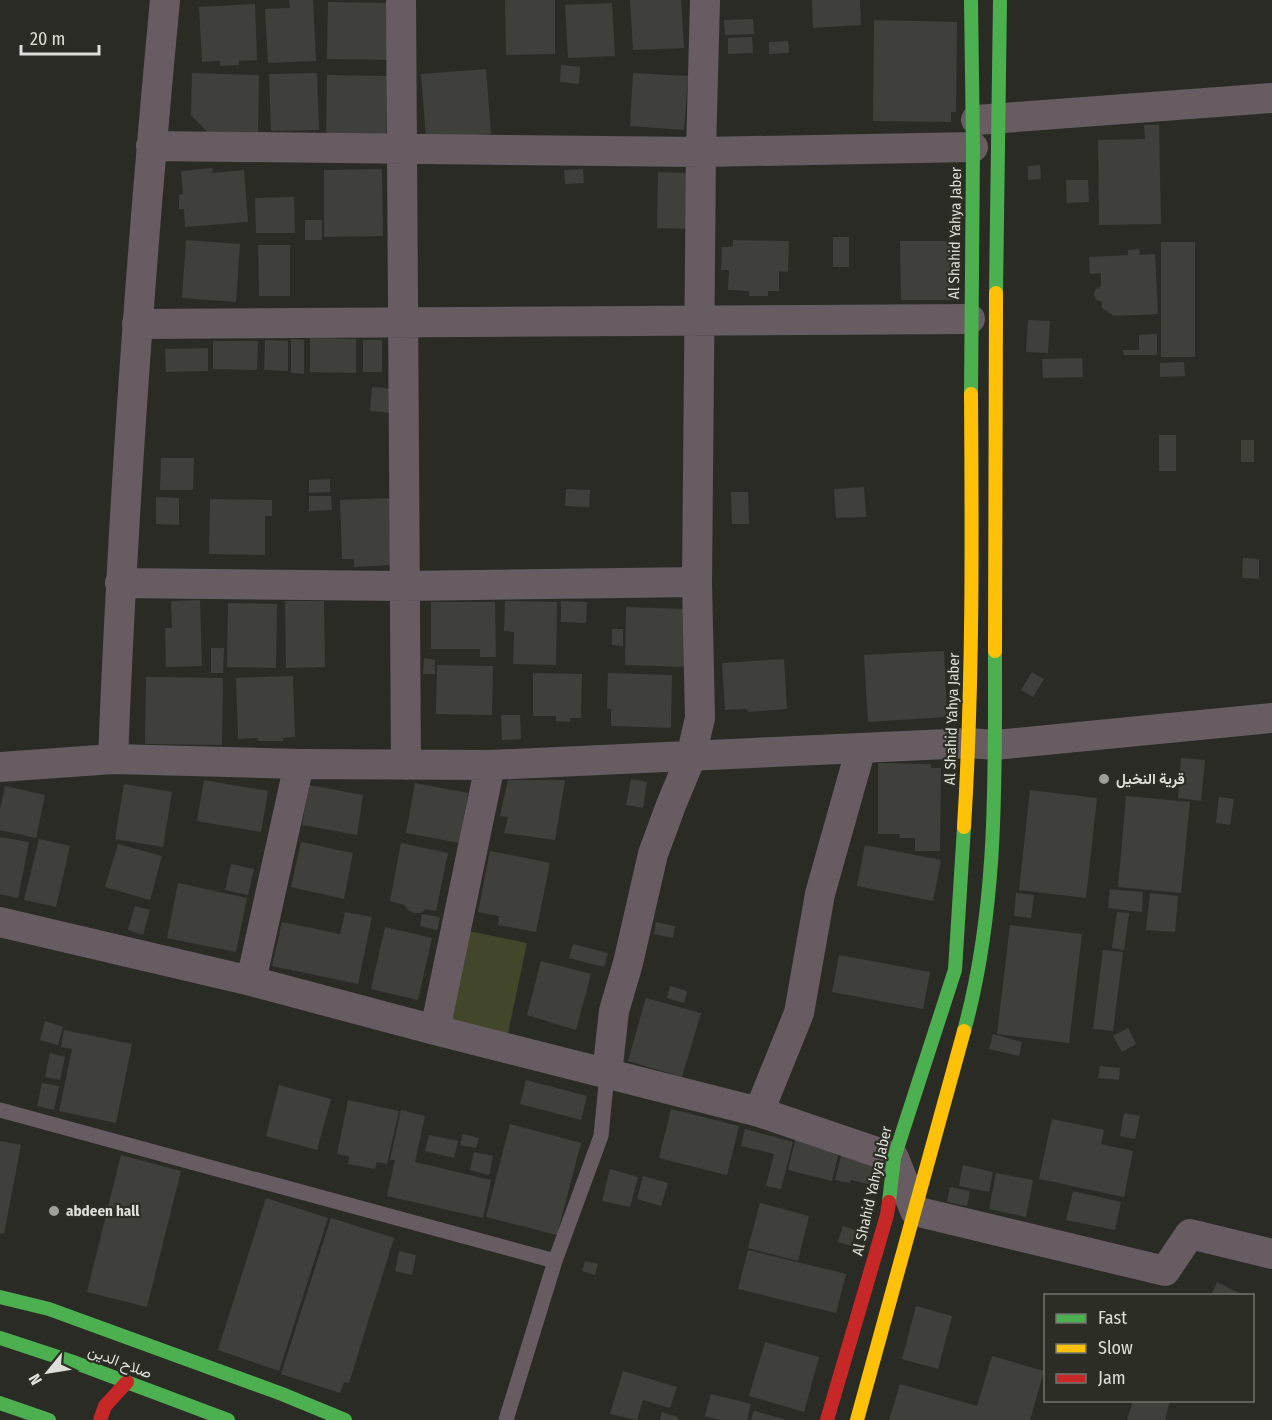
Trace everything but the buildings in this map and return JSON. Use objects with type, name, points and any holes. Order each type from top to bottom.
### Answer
[{"type":"main road","name":"Al Shahid Yahya Jaber","points":[[827,1420],[887,1215],[894,1158],[955,970],[982,744],[981,128],[971,0]]},
{"type":"main road","name":"Al Shahid Yahya Jaber","points":[[857,1420],[969,1013],[982,939],[992,850],[982,744],[972,521],[970,318],[981,128],[1000,0]]},
{"type":"main road","points":[[0,1298],[49,1309],[282,1394],[345,1420]]},
{"type":"main road","name":"صلاح الدين","points":[[0,1338],[228,1420]]},
{"type":"main road","points":[[100,1420],[105,1406],[127,1382]]},
{"type":"main road","points":[[0,1404],[49,1420]]},
{"type":"street","points":[[113,759],[120,583],[136,324],[165,0]]},
{"type":"street","points":[[401,0],[406,765]]},
{"type":"street","points":[[607,1074],[614,1011],[628,963],[653,854],[670,805],[691,757],[700,718],[697,582],[701,152],[705,0]]},
{"type":"street","points":[[151,146],[701,152],[981,128],[1272,98]]},
{"type":"street","points":[[136,324],[402,320],[700,322],[970,318]]},
{"type":"street","points":[[120,583],[404,586],[697,582]]},
{"type":"street","points":[[0,767],[113,759],[299,764],[490,765],[982,744],[1272,718]]},
{"type":"street","points":[[759,1112],[799,1013],[820,894],[861,748]]},
{"type":"street","points":[[251,981],[299,764]]},
{"type":"street","points":[[435,1030],[490,765]]},
{"type":"street","points":[[0,922],[251,981],[759,1112],[894,1158],[915,1211],[1165,1271],[1190,1234],[1272,1254]]},
{"type":"lane","points":[[506,1420],[555,1261],[601,1136],[607,1074]]},
{"type":"lane","points":[[0,1110],[555,1261]]},
{"type":"green space","points":[[454,928],[527,943],[507,1038],[437,1018]]},
{"type":"traffic: fast","points":[[971,0],[973,147],[971,394]]},
{"type":"traffic: fast","points":[[996,293],[1000,0]]},
{"type":"traffic: fast","points":[[964,1031],[975,985],[989,890],[994,794],[995,651]]},
{"type":"traffic: fast","points":[[889,1202],[894,1158],[955,970],[964,827]]},
{"type":"traffic: fast","points":[[0,1297],[49,1309],[282,1394],[345,1420]]},
{"type":"traffic: fast","points":[[0,1338],[76,1363],[228,1420]]},
{"type":"traffic: fast","points":[[0,1403],[49,1420]]},
{"type":"traffic: slow","points":[[995,651],[996,293]]},
{"type":"traffic: slow","points":[[964,827],[972,556],[971,394]]},
{"type":"traffic: slow","points":[[857,1420],[964,1031]]},
{"type":"traffic: jam","points":[[827,1420],[889,1202]]},
{"type":"traffic: jam","points":[[100,1420],[105,1406],[127,1382]]},
{"type":"place","name":"قرية النخيل","points":[[1104,779]]},
{"type":"place","name":"abdeen hall","points":[[54,1211]]}]
